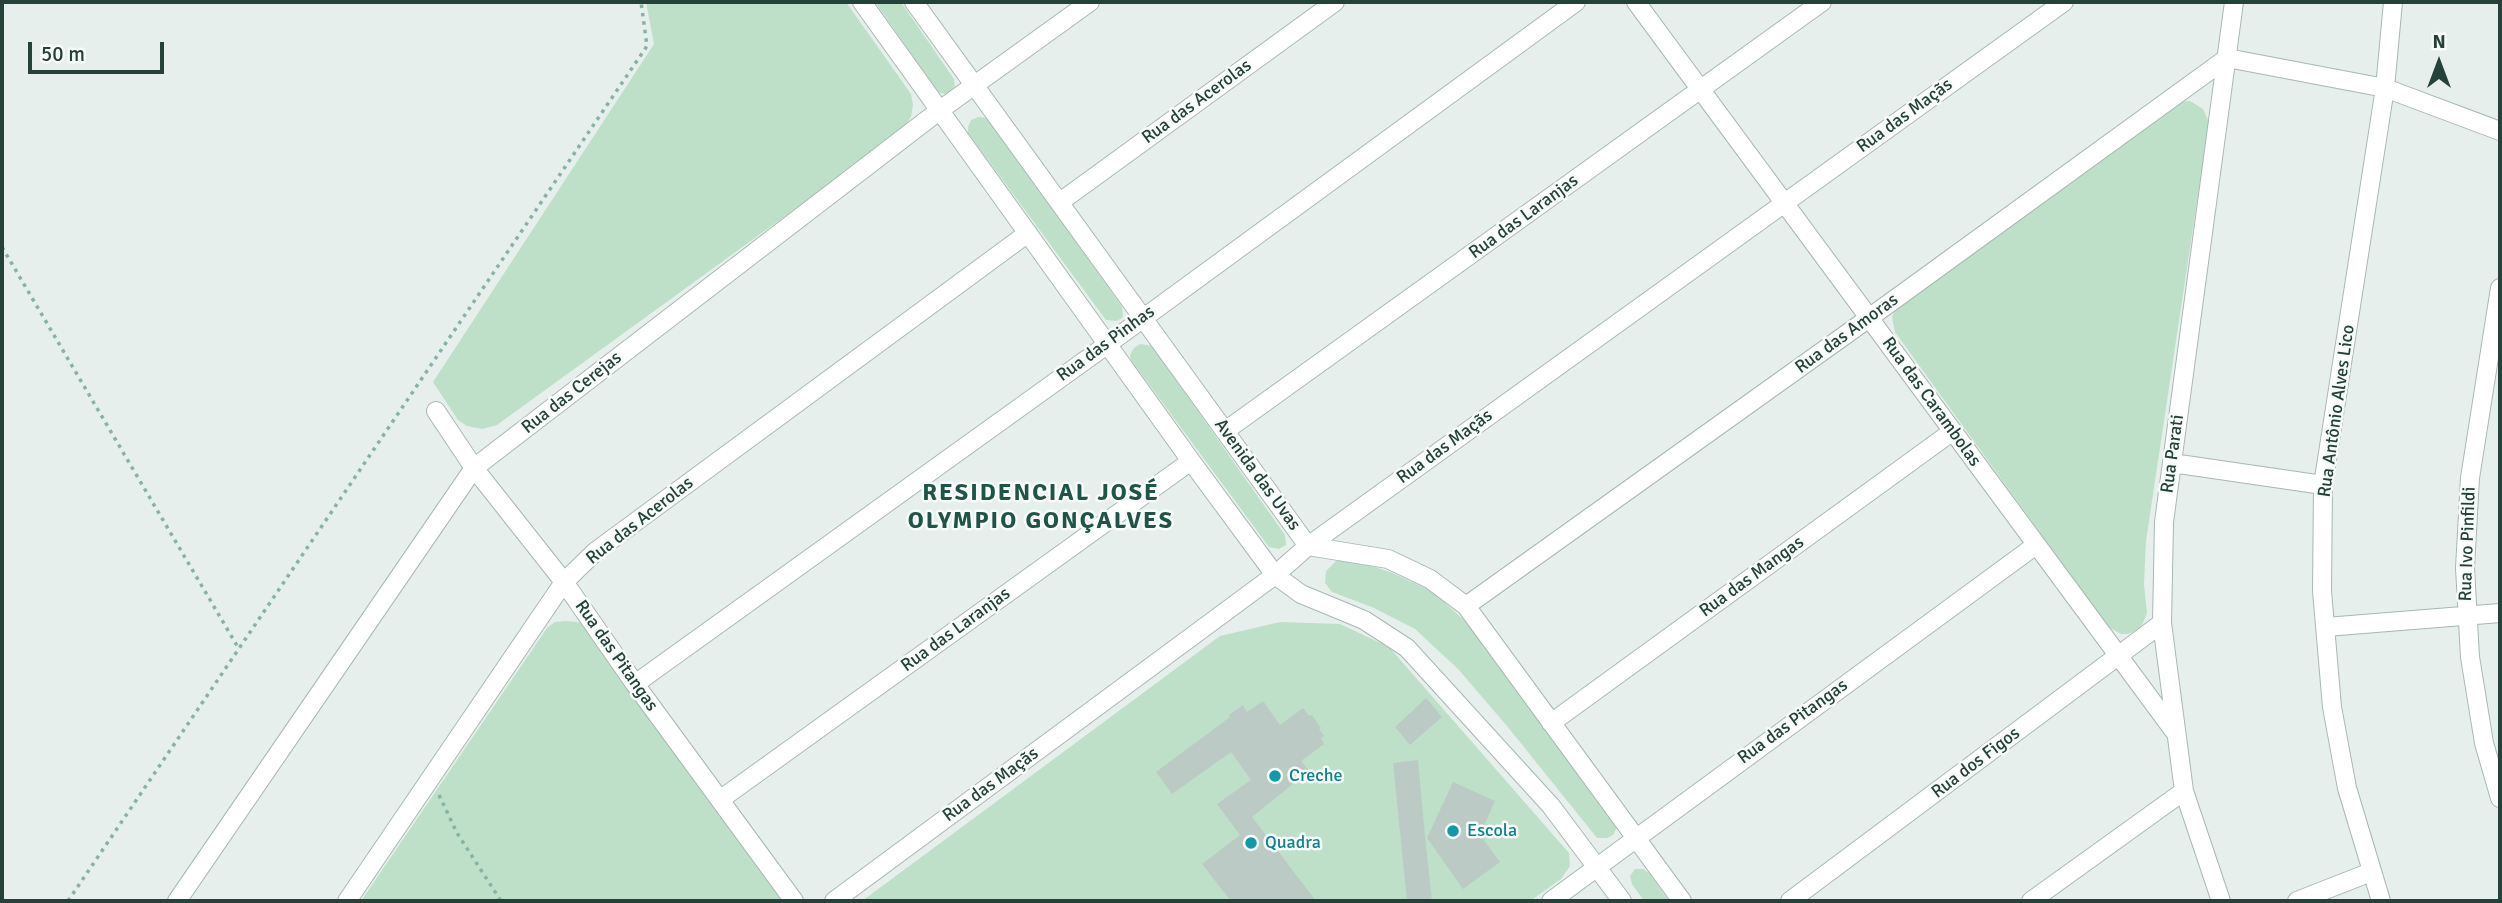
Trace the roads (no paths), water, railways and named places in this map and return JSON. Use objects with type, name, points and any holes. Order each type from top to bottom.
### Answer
[{"type":"street","points":[[862,2],[1191,461],[1276,575],[1301,593],[1364,620],[1407,648],[1551,806],[1622,901]]},
{"type":"street","name":"Avenida das Uvas","points":[[914,2],[1308,546],[1388,559],[1430,579],[1466,606],[1682,901]]},
{"type":"street","name":"Rua das Cerejas","points":[[177,901],[474,468],[940,110],[1090,2]]},
{"type":"street","name":"Rua das Acerolas","points":[[1060,202],[1335,2]]},
{"type":"street","name":"Rua das Pinhas","points":[[635,684],[1108,344],[1576,2]]},
{"type":"street","name":"Rua das Carambolas","points":[[1636,2],[2176,734]]},
{"type":"street","name":"Rua das Laranjas","points":[[1225,431],[1822,2]]},
{"type":"street","name":"Rua das Maçãs","points":[[834,901],[1276,575],[1308,546],[2064,2]]},
{"type":"street","name":"Rua Parati","points":[[2221,901],[2183,791],[2162,623],[2164,522],[2234,2]]},
{"type":"street","name":"Rua Antônio Alves Lico","points":[[2381,901],[2347,788],[2334,721],[2322,591],[2323,485],[2385,88],[2393,2]]},
{"type":"street","points":[[2227,58],[2385,88],[2500,131]]},
{"type":"street","name":"Rua das Amoras","points":[[1466,606],[1870,318],[2227,58]]},
{"type":"street","name":"Rua das Acerolas","points":[[347,901],[564,582],[596,551],[1028,233]]},
{"type":"street","name":"Rua Ivo Pinfildi","points":[[2500,288],[2470,478],[2465,568],[2470,657],[2484,743],[2500,798]]},
{"type":"street","name":"Rua das Pitangas","points":[[436,411],[474,468],[564,582],[794,901]]},
{"type":"street","name":"Rua das Mangas","points":[[1551,723],[1953,431]]},
{"type":"street","name":"Rua das Laranjas","points":[[721,799],[1191,461]]},
{"type":"street","points":[[2172,463],[2323,485]]},
{"type":"street","name":"Rua das Pitangas","points":[[1551,901],[2036,545]]},
{"type":"street","points":[[2326,627],[2500,613]]},
{"type":"street","name":"Rua dos Figos","points":[[1790,901],[2162,623]]},
{"type":"street","points":[[2031,901],[2183,791]]},
{"type":"street","points":[[2297,901],[2371,872]]},
{"type":"place","name":"Creche","points":[[1275,776]]},
{"type":"place","name":"Escola","points":[[1453,831]]},
{"type":"place","name":"Quadra","points":[[1251,843]]},
{"type":"district","name":"RESIDENCIAL JOSÉ OLYMPIO GONÇALVES","points":[[1041,508]]}]
